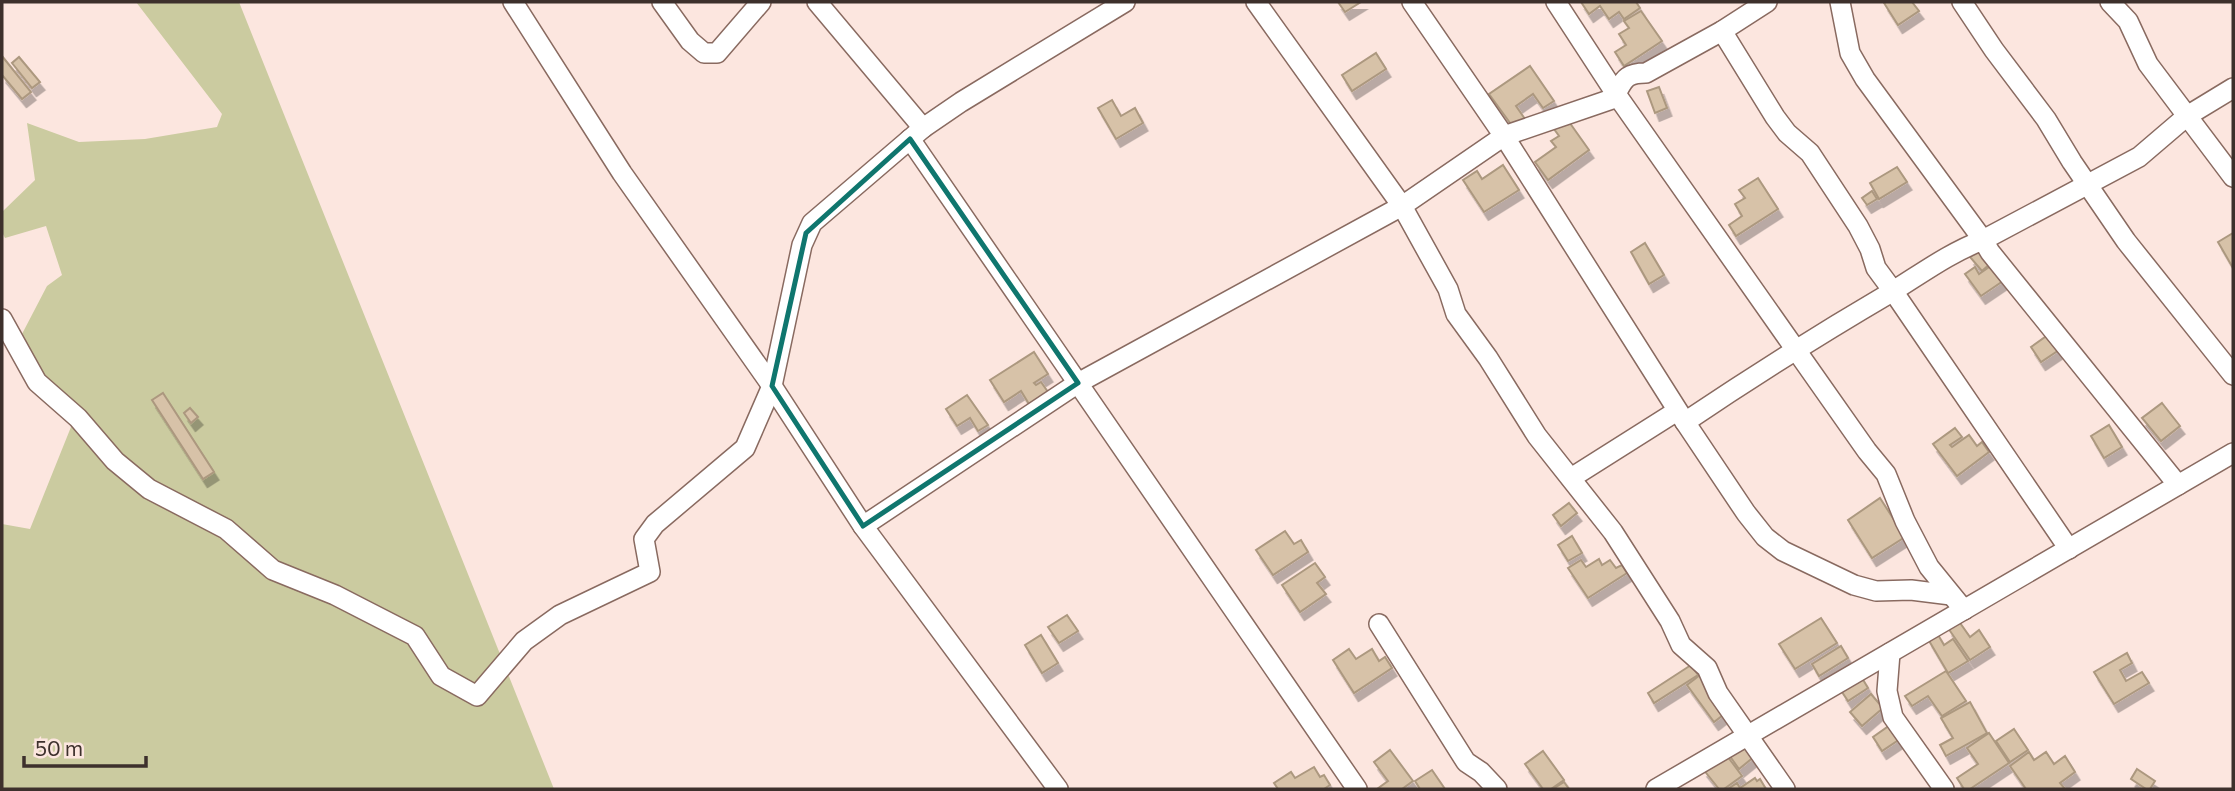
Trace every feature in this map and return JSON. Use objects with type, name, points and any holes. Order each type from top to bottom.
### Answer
[{"type":"street","points":[[513,2],[622,173],[772,387],[863,526],[1058,789]]},
{"type":"street","points":[[662,2],[690,41],[704,53],[717,53],[761,2]]},
{"type":"street","points":[[817,2],[916,133],[1077,383],[1357,789]]},
{"type":"street","points":[[2,318],[37,382],[78,418],[115,461],[149,489],[226,529],[273,570],[335,595],[415,636],[441,676],[477,696],[524,641],[560,615],[650,572],[644,539],[655,524],[745,448],[772,387],[806,233],[812,223],[916,133],[1102,7],[1125,2]]},
{"type":"street","points":[[1256,2],[1402,206],[1448,289],[1456,314],[1488,358],[1537,436],[1613,532],[1670,621],[1681,645],[1707,668],[1718,693],[1785,789]]},
{"type":"street","points":[[1412,2],[1504,136],[1681,416],[1765,537],[1783,551],[1854,585],[1876,591],[1911,590],[1951,595]]},
{"type":"street","points":[[1556,2],[1616,94],[1886,474],[1929,567],[1964,610]]},
{"type":"street","points":[[863,526],[1077,383],[1402,206],[1504,136],[1612,99],[1622,80],[1637,73],[1646,73],[1722,31],[1767,2]]},
{"type":"street","points":[[1840,2],[1850,53],[1865,79],[1990,252],[2178,485]]},
{"type":"street","points":[[1962,2],[2046,119],[2126,242],[2233,375]]},
{"type":"street","points":[[2110,2],[2128,21],[2148,64],[2233,177]]},
{"type":"street","points":[[1722,31],[1775,117],[1787,133],[1810,153],[1858,226],[1876,268],[2069,549]]},
{"type":"street","points":[[1571,478],[1795,349],[1961,248],[1983,240],[2139,157],[2188,116],[2233,88]]},
{"type":"street","points":[[1656,789],[2233,453]]},
{"type":"street","points":[[1379,624],[1466,762],[1497,789]]},
{"type":"street","points":[[1890,653],[1887,691],[1893,718],[1944,789]]},
{"type":"highlighted area","points":[[910,139],[1078,383],[863,526],[772,386],[806,233]]},
{"type":"green space","points":[[136,2],[239,2],[554,789],[2,789],[2,524],[30,529],[73,422],[41,372],[22,334],[47,286],[62,275],[46,226],[5,238],[2,232],[2,212],[35,180],[27,123],[79,142],[145,139],[217,127],[222,114]]},
{"type":"building","points":[[1338,2],[1361,2],[1345,12]]},
{"type":"building","points":[[1581,2],[1636,2],[1640,8],[1624,19],[1619,12],[1609,19],[1600,6],[1589,14]]},
{"type":"building","points":[[1912,2],[1919,11],[1898,25],[1884,3]]},
{"type":"building","points":[[1641,11],[1662,41],[1624,66],[1615,52],[1626,45],[1619,34],[1629,28],[1624,21]]},
{"type":"building","points":[[1376,53],[1386,69],[1352,91],[1342,75]]},
{"type":"building","points":[[2,56],[31,92],[22,99],[2,75]]},
{"type":"building","points":[[19,57],[40,82],[32,88],[12,63]]},
{"type":"building","points":[[1530,66],[1554,101],[1543,108],[1533,94],[1516,106],[1525,119],[1513,127],[1489,94]]},
{"type":"building","points":[[1659,87],[1667,108],[1655,113],[1647,91]]},
{"type":"building","points":[[1112,100],[1121,116],[1135,108],[1143,123],[1116,139],[1098,108]]},
{"type":"building","points":[[1567,119],[1589,150],[1548,180],[1535,162],[1556,147],[1551,141],[1559,136],[1554,129]]},
{"type":"building","points":[[1503,165],[1519,190],[1484,212],[1463,180],[1477,171],[1482,179]]},
{"type":"building","points":[[1897,167],[1907,182],[1879,199],[1870,183]]},
{"type":"building","points":[[1758,178],[1778,209],[1736,236],[1729,225],[1742,216],[1735,204],[1745,198],[1739,190]]},
{"type":"building","points":[[1872,191],[1877,199],[1867,205],[1862,198]]},
{"type":"building","points":[[2233,233],[2233,268],[2218,242]]},
{"type":"building","points":[[1645,243],[1664,275],[1649,284],[1631,252]]},
{"type":"building","points":[[1981,249],[1992,262],[1982,271],[1970,257]]},
{"type":"building","points":[[1992,265],[2003,281],[1981,296],[1965,274],[1975,267],[1979,274]]},
{"type":"building","points":[[2052,332],[2062,348],[2041,362],[2031,347]]},
{"type":"building","points":[[1034,352],[1048,374],[1034,383],[1036,385],[1041,382],[1048,392],[1029,404],[1021,391],[1004,402],[990,380]]},
{"type":"building","points":[[163,393],[214,472],[203,479],[152,400]]},
{"type":"building","points":[[967,395],[988,425],[978,431],[970,418],[957,426],[946,409]]},
{"type":"building","points":[[2162,403],[2180,426],[2161,441],[2142,418]]},
{"type":"building","points":[[190,408],[198,417],[191,423],[184,413]]},
{"type":"building","points":[[2109,425],[2122,447],[2104,458],[2091,436]]},
{"type":"building","points":[[1955,428],[1962,437],[1950,445],[1952,447],[1969,435],[1977,446],[1982,442],[1989,452],[1957,476],[1933,444]]},
{"type":"building","points":[[1880,498],[1905,537],[1872,558],[1848,520]]},
{"type":"building","points":[[1569,503],[1577,513],[1561,526],[1553,515]]},
{"type":"building","points":[[1285,531],[1294,544],[1301,540],[1308,552],[1273,575],[1256,550]]},
{"type":"building","points":[[1572,536],[1582,553],[1568,561],[1558,545]]},
{"type":"building","points":[[1599,559],[1602,565],[1610,560],[1616,568],[1622,565],[1627,573],[1588,598],[1568,568],[1581,560],[1586,567]]},
{"type":"building","points":[[1315,563],[1325,577],[1317,583],[1326,594],[1300,612],[1282,585]]},
{"type":"building","points":[[1067,615],[1078,631],[1059,643],[1048,627]]},
{"type":"building","points":[[1821,618],[1837,643],[1795,669],[1779,644]]},
{"type":"building","points":[[1958,620],[1970,637],[1979,630],[1990,647],[1970,660],[1948,628]]},
{"type":"building","points":[[1937,633],[1944,645],[1953,639],[1968,661],[1948,673],[1928,639]]},
{"type":"building","points":[[1041,635],[1058,663],[1042,673],[1025,645]]},
{"type":"building","points":[[1841,646],[1848,658],[1819,676],[1812,664]]},
{"type":"building","points":[[1349,649],[1356,659],[1372,649],[1379,661],[1385,657],[1392,668],[1354,693],[1333,660]]},
{"type":"building","points":[[2127,653],[2132,663],[2120,670],[2126,681],[2142,672],[2149,683],[2114,704],[2094,672]]},
{"type":"building","points":[[1691,665],[1698,675],[1654,703],[1648,693]]},
{"type":"building","points":[[1946,671],[1966,701],[1942,716],[1928,696],[1912,706],[1905,696]]},
{"type":"building","points":[[1700,675],[1727,712],[1714,722],[1687,685]]},
{"type":"building","points":[[1862,678],[1868,688],[1848,701],[1842,692]]},
{"type":"building","points":[[1871,694],[1883,708],[1862,726],[1850,712]]},
{"type":"building","points":[[1970,702],[1987,733],[1946,756],[1940,745],[1953,738],[1941,718]]},
{"type":"building","points":[[1893,723],[1903,737],[1882,751],[1873,737]]},
{"type":"building","points":[[2014,729],[2028,750],[2010,762],[1996,741]]},
{"type":"building","points":[[1989,733],[2009,763],[1970,789],[1964,789],[1957,778],[1978,764],[1967,748]]},
{"type":"building","points":[[1746,743],[1755,756],[1739,769],[1729,755]]},
{"type":"building","points":[[1390,750],[1413,781],[1402,789],[1377,789],[1388,781],[1374,762]]},
{"type":"building","points":[[1543,751],[1564,780],[1551,789],[1543,789],[1525,764]]},
{"type":"building","points":[[2029,752],[2034,760],[2046,752],[2054,764],[2065,756],[2075,772],[2060,783],[2065,789],[2026,789],[2010,766]]},
{"type":"building","points":[[1725,753],[1742,776],[1724,789],[1719,789],[1703,769]]},
{"type":"building","points":[[1314,767],[1320,777],[1324,775],[1330,785],[1324,789],[1278,789],[1274,783],[1291,772],[1295,778]]},
{"type":"building","points":[[2137,769],[2155,781],[2150,789],[2131,779]]},
{"type":"building","points":[[1432,770],[1445,789],[1420,789],[1415,781]]},
{"type":"building","points":[[1755,778],[1757,781],[1760,779],[1766,789],[1728,789],[1737,783],[1740,788]]},
{"type":"building","points":[[1564,782],[1569,789],[1553,789]]}]
